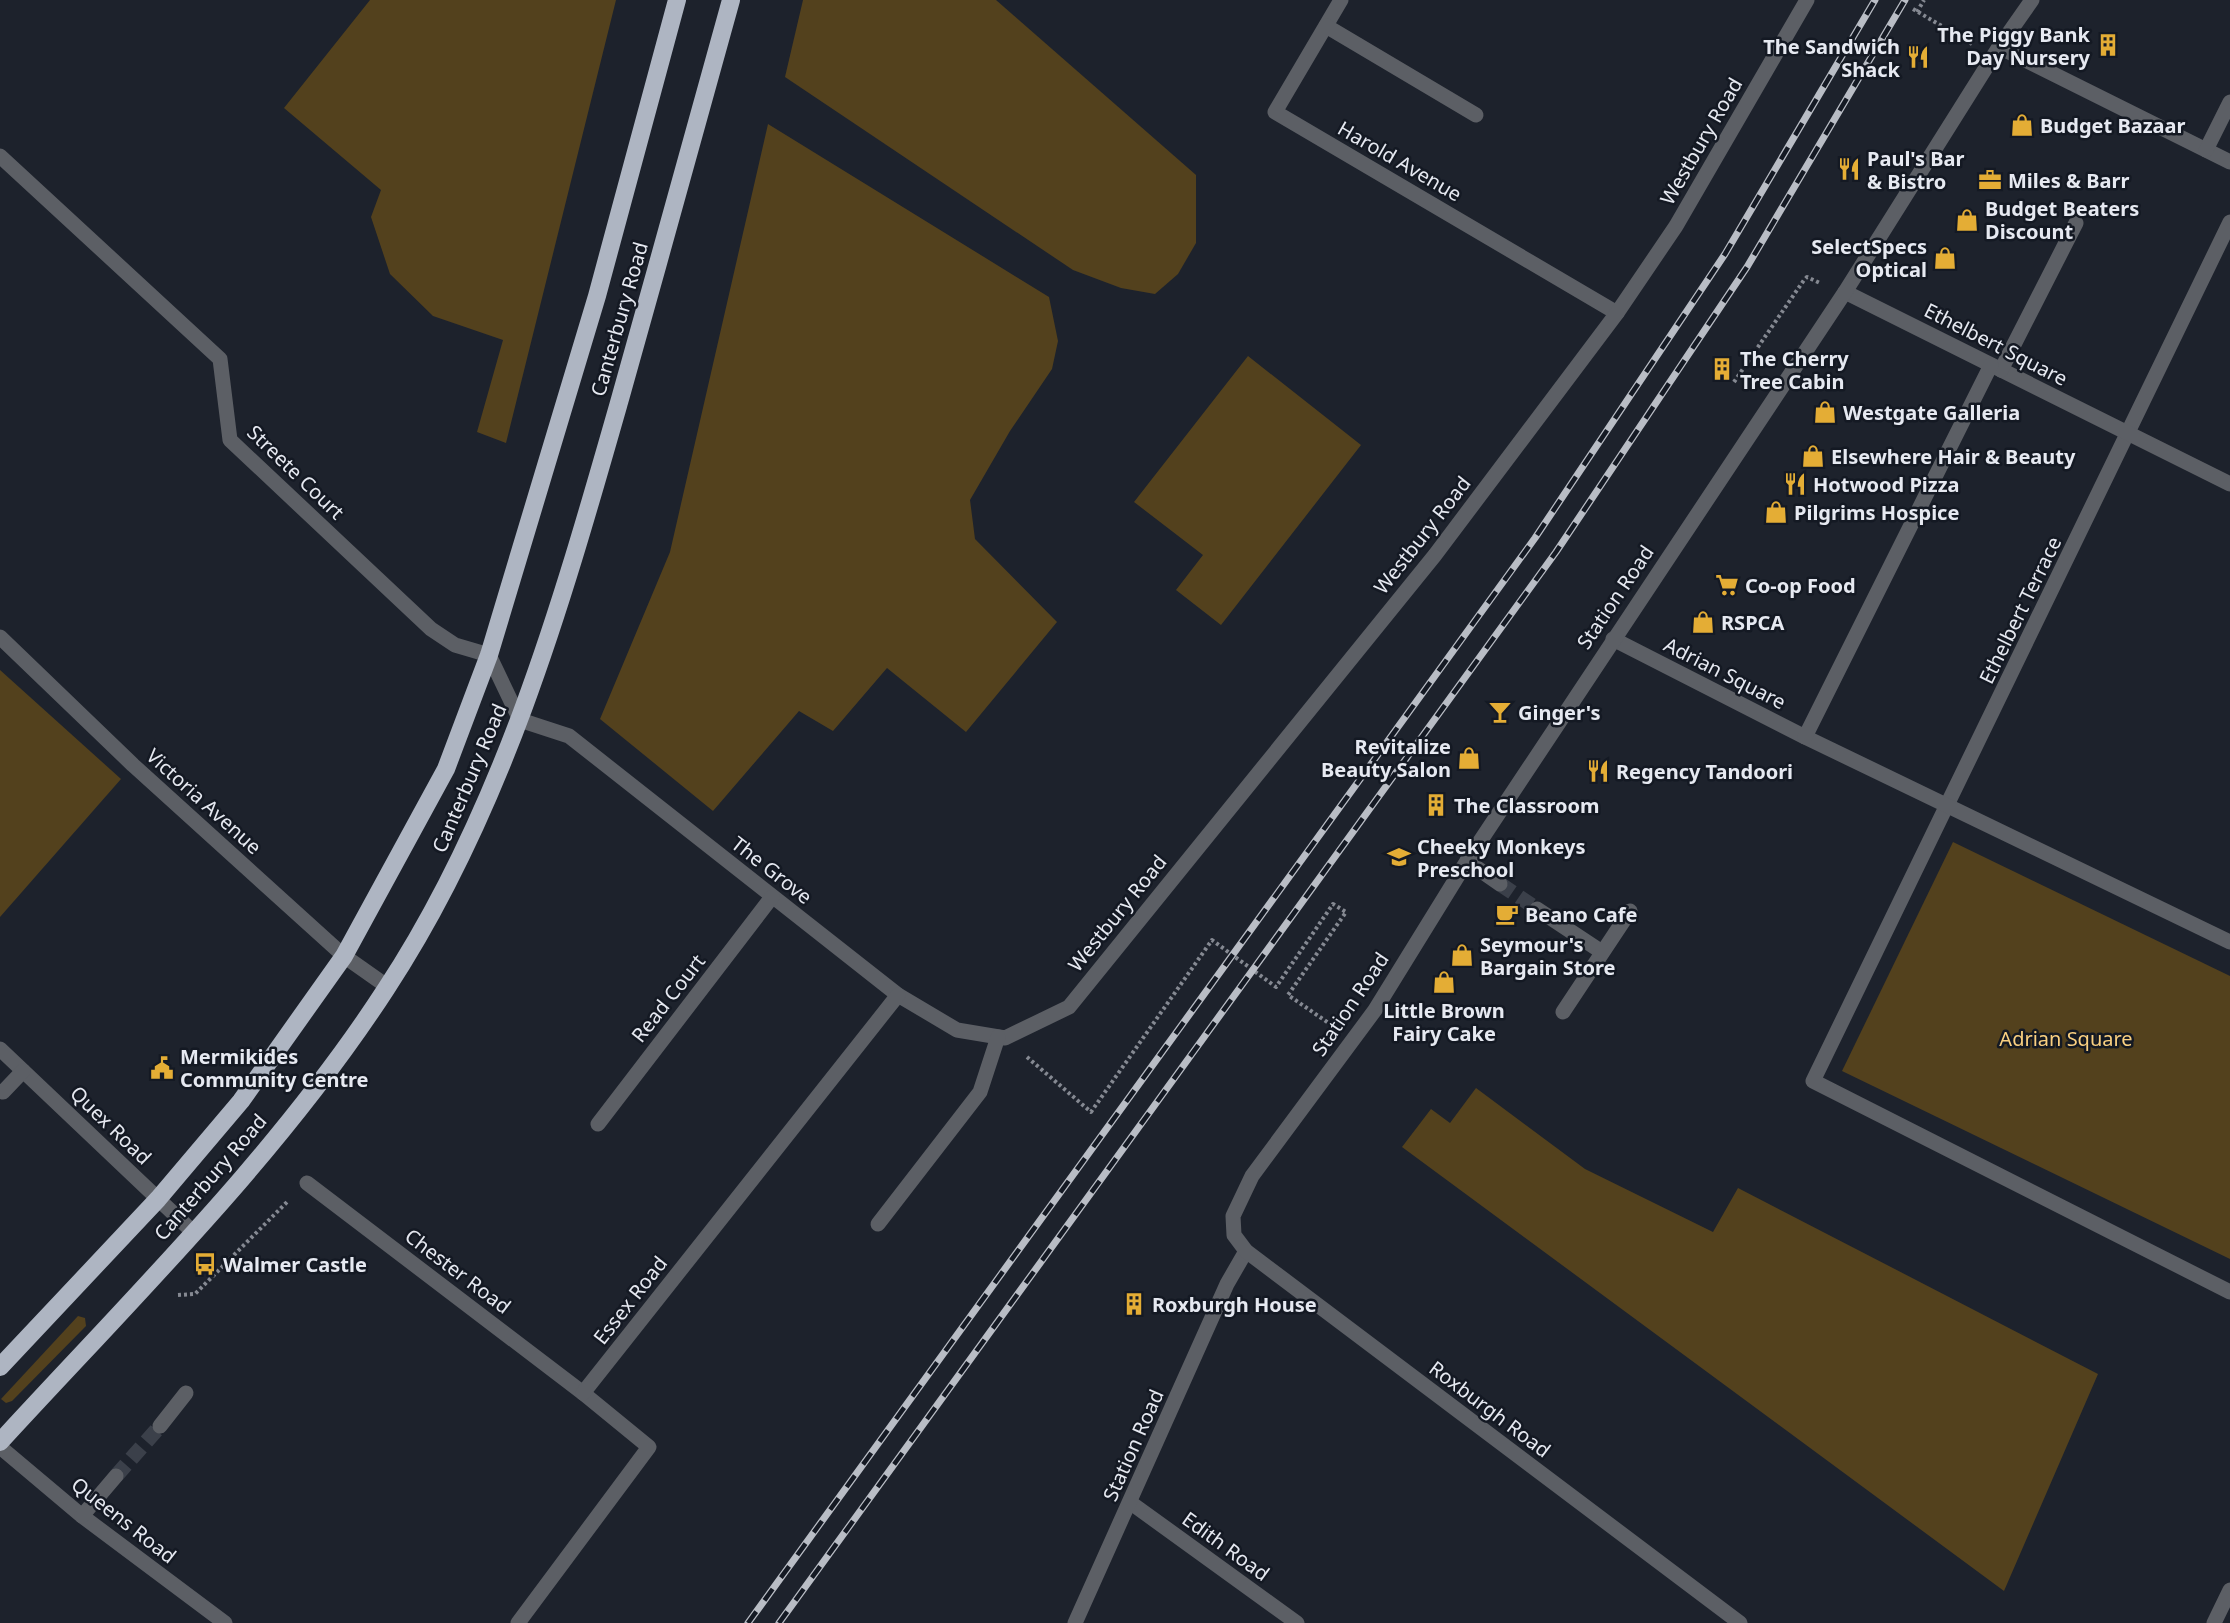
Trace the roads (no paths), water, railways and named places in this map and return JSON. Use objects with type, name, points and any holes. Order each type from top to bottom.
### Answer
[{"type":"highway","name":"Canterbury Road","points":[[0,1367],[158,1199],[241,1101],[344,956],[446,769],[489,656],[597,296],[677,0]]},
{"type":"highway","name":"Canterbury Road","points":[[0,1442],[193,1232],[312,1095],[388,987],[468,845],[520,720],[590,506],[731,0]]},
{"type":"street","name":"Harold Avenue","points":[[1341,0],[1275,112],[1617,313]]},
{"type":"street","name":"Westbury Road","points":[[1002,1037],[1069,1007],[1435,555],[1617,313],[1676,226],[1807,0]]},
{"type":"street","name":"Station Road","points":[[1233,1216],[1252,1176],[1375,1010],[1467,861],[1612,639],[1845,292],[1996,51],[2032,0]]},
{"type":"street","points":[[1326,26],[1476,115]]},
{"type":"street","points":[[1996,51],[2230,162]]},
{"type":"street","points":[[2206,150],[2230,102]]},
{"type":"street","name":"Streete Court","points":[[0,156],[220,359],[230,441],[431,629],[455,645],[489,656]]},
{"type":"street","points":[[2128,433],[2230,222]]},
{"type":"street","points":[[1805,737],[1996,367],[2076,223]]},
{"type":"street","name":"Ethelbert Square","points":[[1845,292],[2230,484]]},
{"type":"street","name":"Ethelbert Terrace","points":[[1949,806],[2128,433]]},
{"type":"street","name":"Victoria Avenue","points":[[0,637],[133,765],[344,956],[388,987]]},
{"type":"street","name":"Adrian Square","points":[[1612,639],[1805,737],[2230,942]]},
{"type":"street","points":[[489,656],[520,720]]},
{"type":"street","name":"The Grove","points":[[520,720],[569,736],[898,995],[957,1030],[1002,1037]]},
{"type":"street","points":[[1949,806],[1813,1081],[2230,1292]]},
{"type":"street","points":[[1467,861],[1500,884]]},
{"type":"street","name":"Read Court","points":[[598,1124],[772,897]]},
{"type":"street","points":[[1537,909],[1602,952]]},
{"type":"street","points":[[1563,1012],[1630,911]]},
{"type":"street","name":"Essex Road","points":[[584,1393],[898,995]]},
{"type":"street","points":[[878,1224],[980,1092],[1002,1037]]},
{"type":"street","name":"Quex Road","points":[[0,1049],[193,1232]]},
{"type":"street","points":[[3,1092],[23,1071]]},
{"type":"street","name":"Chester Road","points":[[307,1183],[584,1393]]},
{"type":"street","name":"Roxburgh Road","points":[[1233,1216],[1234,1235],[1246,1251],[1740,1623]]},
{"type":"street","name":"Station Road","points":[[1076,1623],[1227,1284],[1246,1251]]},
{"type":"street","points":[[160,1426],[186,1393]]},
{"type":"street","points":[[518,1623],[649,1447],[584,1393]]},
{"type":"street","name":"Queens Road","points":[[0,1447],[82,1516],[225,1623]]},
{"type":"street","points":[[82,1516],[116,1476]]},
{"type":"street","name":"Edith Road","points":[[1131,1503],[1297,1623]]},
{"type":"street","points":[[2214,1623],[2230,1590]]},
{"type":"tunnel","points":[[1500,884],[1537,909]]},
{"type":"tunnel","points":[[116,1476],[160,1426]]},
{"type":"railway","points":[[748,1623],[1535,538],[1725,254],[1875,0]]},
{"type":"railway","points":[[779,1623],[1556,552],[1747,267],[1905,0]]},
{"type":"place","name":"The Piggy Bank Day Nursery","points":[[2108,45]]},
{"type":"place","name":"The Sandwich Shack","points":[[1918,57]]},
{"type":"place","name":"Budget Bazaar","points":[[2022,125]]},
{"type":"place","name":"Paul's Bar & Bistro","points":[[1849,169]]},
{"type":"place","name":"Miles & Barr","points":[[1990,180]]},
{"type":"place","name":"Budget Beaters Discount","points":[[1967,220]]},
{"type":"place","name":"SelectSpecs Optical","points":[[1945,258]]},
{"type":"place","name":"The Cherry Tree Cabin","points":[[1722,369]]},
{"type":"place","name":"Westgate Galleria","points":[[1825,412]]},
{"type":"place","name":"Elsewhere Hair & Beauty","points":[[1813,456]]},
{"type":"place","name":"Hotwood Pizza","points":[[1795,484]]},
{"type":"place","name":"Pilgrims Hospice","points":[[1776,512]]},
{"type":"place","name":"Co-op Food","points":[[1727,585]]},
{"type":"place","name":"RSPCA","points":[[1703,622]]},
{"type":"place","name":"Ginger's","points":[[1500,712]]},
{"type":"place","name":"Revitalize Beauty Salon","points":[[1469,758]]},
{"type":"place","name":"Regency Tandoori","points":[[1598,771]]},
{"type":"place","name":"The Classroom","points":[[1436,805]]},
{"type":"place","name":"Cheeky Monkeys Preschool","points":[[1399,857]]},
{"type":"place","name":"Beano Cafe","points":[[1507,914]]},
{"type":"place","name":"Seymour's Bargain Store","points":[[1462,955]]},
{"type":"place","name":"Little Brown Fairy Cake","points":[[1444,982]]},
{"type":"place","name":"Mermikides Community Centre","points":[[162,1068]]},
{"type":"place","name":"Walmer Castle","points":[[205,1264]]},
{"type":"place","name":"Roxburgh House","points":[[1134,1304]]}]
